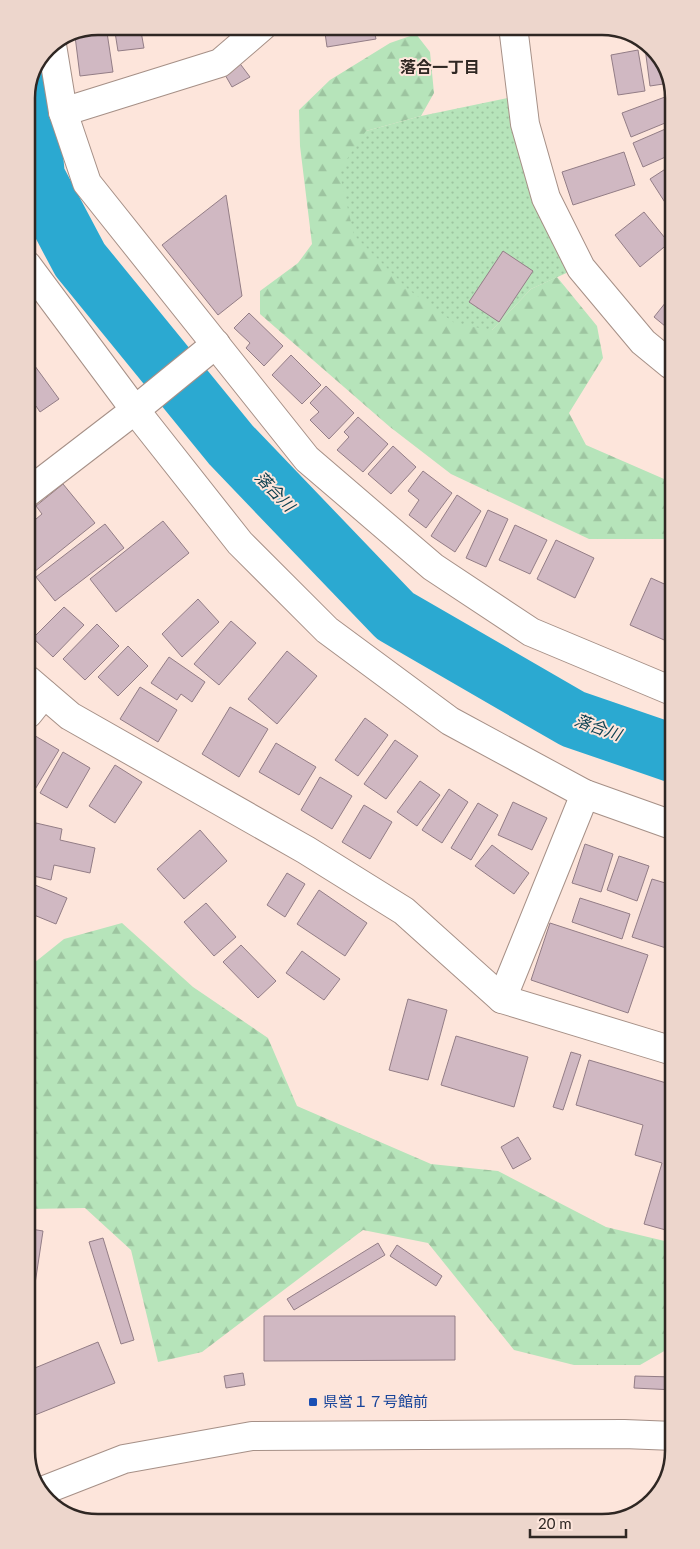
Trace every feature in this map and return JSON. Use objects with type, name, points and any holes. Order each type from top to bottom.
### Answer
[{"type":"street","points":[[63,112],[220,63],[253,35]]},
{"type":"street","points":[[514,35],[525,124],[546,198],[581,268],[643,342],[665,359]]},
{"type":"street","points":[[53,54],[63,112],[87,182],[208,349],[307,460],[433,567],[531,632],[665,688]]},
{"type":"street","points":[[35,274],[144,402],[240,543],[327,630],[450,721],[586,794],[665,823]]},
{"type":"street","points":[[35,488],[208,349]]},
{"type":"street","points":[[35,697],[306,850],[404,911],[502,999],[665,1048]]},
{"type":"street","points":[[502,999],[586,794]]},
{"type":"street","points":[[48,1489],[124,1459],[252,1436],[614,1434],[665,1436]]},
{"type":"green space","points":[[417,35],[430,52],[434,93],[421,116],[366,131],[492,330],[531,289],[557,277],[597,326],[603,358],[569,413],[586,445],[665,479],[665,539],[589,539],[451,474],[390,427],[260,314],[260,291],[298,263],[312,244],[300,146],[299,110],[330,80],[390,43]]},
{"type":"green space","points":[[513,97],[573,270],[531,289],[492,330],[456,324],[409,290],[354,235],[339,171],[366,131],[421,116]]},
{"type":"green space","points":[[122,923],[193,987],[268,1038],[297,1106],[431,1164],[498,1171],[606,1227],[665,1241],[665,1351],[640,1365],[574,1365],[514,1350],[428,1243],[363,1230],[202,1352],[158,1362],[131,1250],[85,1208],[35,1209],[35,962],[64,939]]},
{"type":"building","points":[[107,35],[113,72],[80,76],[75,40],[86,36]]},
{"type":"building","points":[[115,35],[142,35],[144,48],[118,51]]},
{"type":"building","points":[[325,35],[375,35],[376,39],[327,47]]},
{"type":"building","points":[[638,50],[645,91],[618,95],[611,55]]},
{"type":"building","points":[[646,52],[659,70],[663,84],[650,86]]},
{"type":"building","points":[[238,61],[250,77],[232,87],[224,73]]},
{"type":"building","points":[[665,97],[665,123],[631,137],[622,113]]},
{"type":"building","points":[[665,129],[665,157],[643,167],[633,143]]},
{"type":"building","points":[[624,152],[635,185],[573,205],[562,172]]},
{"type":"building","points":[[665,169],[665,202],[650,179]]},
{"type":"building","points":[[226,195],[242,296],[218,315],[162,245]]},
{"type":"building","points":[[644,212],[665,238],[665,246],[640,267],[615,235]]},
{"type":"building","points":[[503,251],[533,271],[499,322],[469,302]]},
{"type":"building","points":[[665,303],[665,326],[654,317]]},
{"type":"building","points":[[249,313],[283,346],[264,366],[246,348],[250,343],[234,328]]},
{"type":"building","points":[[291,355],[321,385],[302,404],[272,375]]},
{"type":"building","points":[[35,366],[59,399],[40,412],[36,406]]},
{"type":"building","points":[[326,386],[354,413],[329,439],[310,420],[319,412],[310,403]]},
{"type":"building","points":[[358,417],[388,444],[363,472],[337,450],[349,437],[344,432]]},
{"type":"building","points":[[393,446],[416,467],[391,494],[368,474]]},
{"type":"building","points":[[423,471],[452,493],[426,528],[409,515],[419,500],[408,491]]},
{"type":"building","points":[[63,484],[95,523],[35,571],[35,520],[42,514],[36,506]]},
{"type":"building","points":[[457,495],[481,511],[455,552],[431,536]]},
{"type":"building","points":[[488,510],[508,519],[486,567],[466,558]]},
{"type":"building","points":[[163,521],[189,553],[116,612],[90,579]]},
{"type":"building","points":[[105,524],[124,548],[55,601],[36,577]]},
{"type":"building","points":[[515,525],[547,540],[530,574],[499,560]]},
{"type":"building","points":[[556,540],[594,558],[575,598],[537,579]]},
{"type":"building","points":[[651,578],[665,584],[665,640],[630,625]]},
{"type":"building","points":[[198,599],[219,622],[182,657],[162,634]]},
{"type":"building","points":[[64,607],[84,625],[53,657],[35,640],[35,636]]},
{"type":"building","points":[[231,621],[256,643],[219,685],[194,664]]},
{"type":"building","points":[[97,624],[119,646],[85,680],[63,659]]},
{"type":"building","points":[[128,646],[148,666],[118,696],[98,677]]},
{"type":"building","points":[[287,651],[317,676],[277,724],[248,699]]},
{"type":"building","points":[[169,657],[205,682],[192,702],[181,694],[177,700],[151,683]]},
{"type":"building","points":[[140,687],[177,710],[158,742],[120,719]]},
{"type":"building","points":[[230,707],[268,729],[239,777],[202,754]]},
{"type":"building","points":[[365,718],[388,735],[358,776],[335,760]]},
{"type":"building","points":[[35,736],[59,750],[35,789]]},
{"type":"building","points":[[395,740],[418,756],[386,799],[364,784]]},
{"type":"building","points":[[276,743],[316,767],[299,795],[259,772]]},
{"type":"building","points":[[63,752],[90,768],[67,808],[40,793]]},
{"type":"building","points":[[115,765],[142,782],[115,823],[89,806]]},
{"type":"building","points":[[320,777],[352,796],[332,829],[301,810]]},
{"type":"building","points":[[420,781],[440,795],[417,826],[397,812]]},
{"type":"building","points":[[449,789],[468,802],[442,843],[422,830]]},
{"type":"building","points":[[513,802],[547,818],[532,850],[498,835]]},
{"type":"building","points":[[478,803],[498,815],[471,860],[451,848]]},
{"type":"building","points":[[364,805],[392,822],[370,859],[342,842]]},
{"type":"building","points":[[36,823],[62,829],[60,840],[95,848],[90,873],[54,865],[51,880],[35,876]]},
{"type":"building","points":[[200,830],[227,861],[184,899],[157,869]]},
{"type":"building","points":[[585,844],[613,854],[601,892],[572,883]]},
{"type":"building","points":[[492,845],[529,873],[514,894],[475,866]]},
{"type":"building","points":[[619,856],[649,866],[637,901],[607,890]]},
{"type":"building","points":[[287,873],[305,884],[285,917],[267,905]]},
{"type":"building","points":[[652,879],[665,883],[665,948],[632,937]]},
{"type":"building","points":[[35,885],[67,898],[56,924],[35,915]]},
{"type":"building","points":[[319,890],[367,923],[345,956],[297,924]]},
{"type":"building","points":[[580,898],[630,914],[622,939],[572,922]]},
{"type":"building","points":[[206,903],[236,937],[214,956],[184,922]]},
{"type":"building","points":[[550,923],[648,955],[628,1013],[531,980]]},
{"type":"building","points":[[241,945],[276,981],[258,998],[223,962]]},
{"type":"building","points":[[302,951],[340,979],[324,1000],[286,973]]},
{"type":"building","points":[[408,999],[447,1010],[428,1080],[389,1070]]},
{"type":"building","points":[[456,1036],[528,1057],[514,1107],[441,1085]]},
{"type":"building","points":[[571,1052],[581,1055],[563,1110],[553,1107]]},
{"type":"building","points":[[589,1060],[665,1083],[665,1230],[644,1224],[662,1163],[635,1155],[643,1125],[576,1105]]},
{"type":"building","points":[[518,1137],[531,1159],[513,1169],[501,1147]]},
{"type":"building","points":[[35,1230],[43,1231],[35,1284]]},
{"type":"building","points":[[103,1238],[134,1340],[121,1344],[89,1242]]},
{"type":"building","points":[[378,1243],[385,1255],[294,1310],[287,1299]]},
{"type":"building","points":[[397,1245],[442,1276],[436,1286],[390,1256]]},
{"type":"building","points":[[264,1316],[455,1316],[455,1360],[264,1361]]},
{"type":"building","points":[[98,1342],[115,1383],[35,1415],[35,1368]]},
{"type":"building","points":[[243,1373],[245,1385],[226,1388],[224,1376]]},
{"type":"building","points":[[635,1376],[665,1377],[665,1390],[634,1388]]},
{"type":"waterway","name":"落合川","points":[[35,166],[36,177],[80,260],[231,445],[395,616],[573,719],[665,751]]},
{"type":"place","name":"県営１７号館前","points":[[313,1402]]},
{"type":"district","name":"落合一丁目","points":[[440,67]]}]
